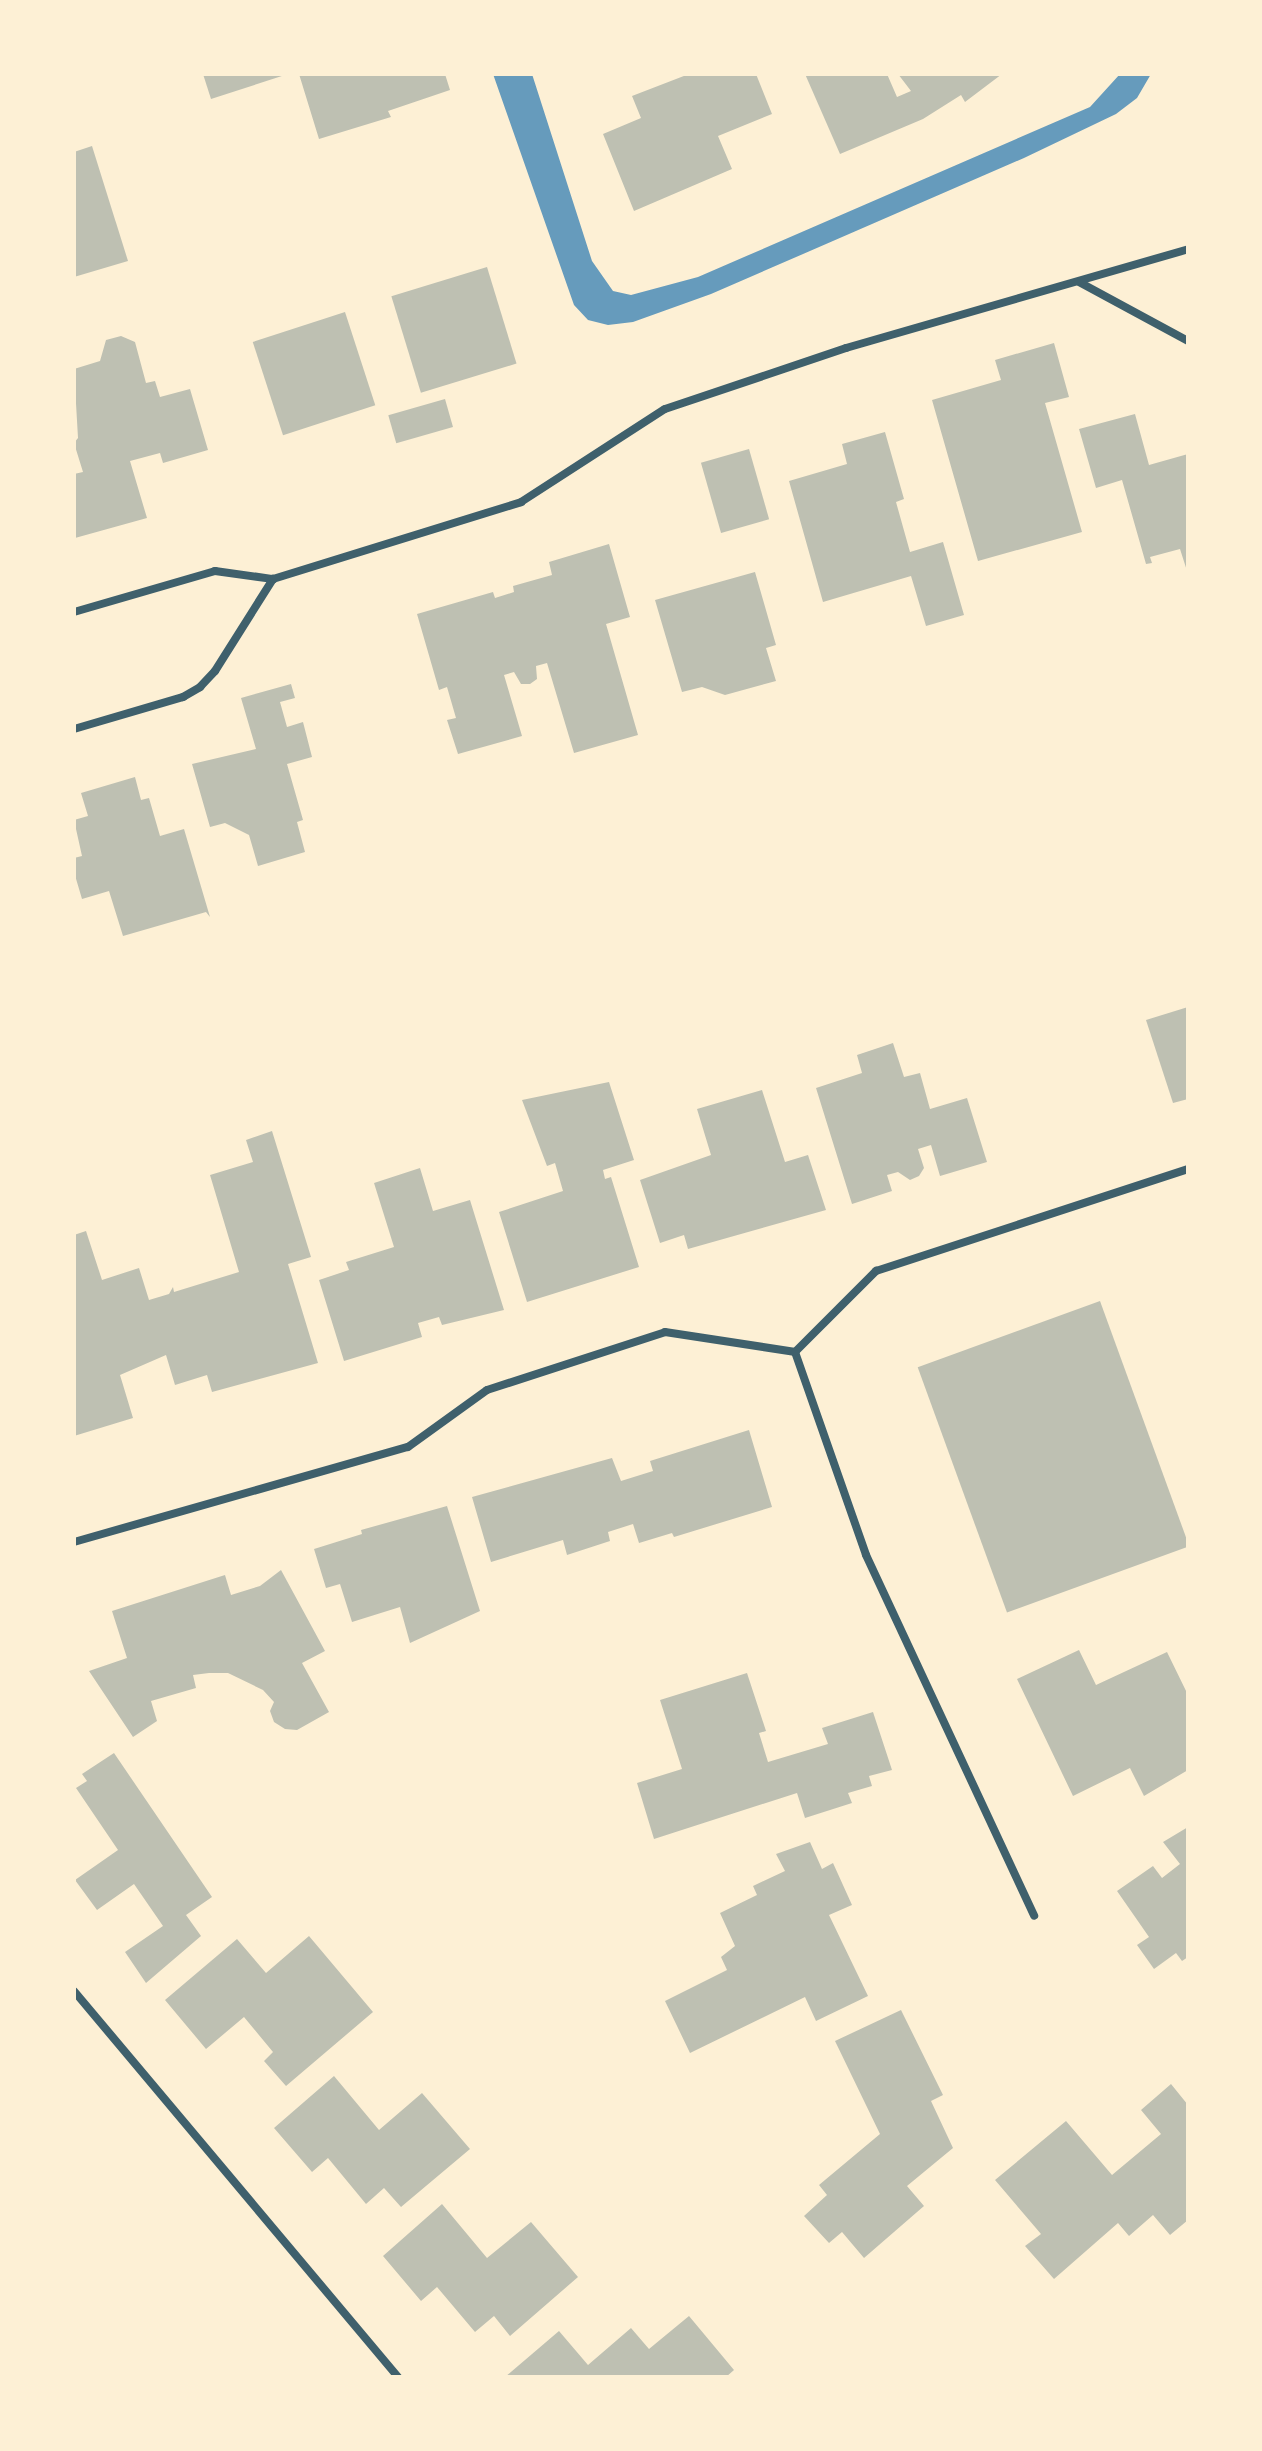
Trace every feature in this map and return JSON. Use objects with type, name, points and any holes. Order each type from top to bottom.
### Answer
[{"type":"street","points":[[74,612],[215,571],[273,579],[521,502],[665,409],[846,348],[1188,249]]},
{"type":"street","points":[[1079,282],[1188,341]]},
{"type":"street","points":[[74,729],[183,697],[200,687],[215,671],[273,579]]},
{"type":"street","points":[[795,1352],[876,1271],[1188,1169]]},
{"type":"street","points":[[74,1542],[408,1447],[487,1390],[665,1332],[795,1352]]},
{"type":"street","points":[[795,1352],[866,1555],[1034,1916]]},
{"type":"street","points":[[74,1991],[398,2377]]},
{"type":"water","points":[[493,74],[532,74],[592,261],[613,291],[631,295],[698,277],[1090,107],[1120,74],[1151,74],[1137,98],[1116,114],[1024,158],[711,294],[633,322],[608,325],[588,320],[574,305]]},
{"type":"building","points":[[203,74],[285,74],[285,75],[211,99]]},
{"type":"building","points":[[299,74],[445,74],[450,90],[388,111],[391,117],[319,139]]},
{"type":"building","points":[[689,74],[756,74],[772,114],[718,136],[732,169],[634,211],[603,134],[641,118],[632,96]]},
{"type":"building","points":[[805,74],[887,74],[897,97],[911,91],[898,74],[1002,74],[965,102],[961,95],[923,119],[840,154]]},
{"type":"building","points":[[92,146],[128,261],[74,277],[74,152]]},
{"type":"building","points":[[487,267],[517,364],[421,393],[391,296]]},
{"type":"building","points":[[345,312],[375,405],[283,435],[253,342]]},
{"type":"building","points":[[121,336],[135,342],[146,383],[155,381],[160,397],[190,389],[208,450],[163,463],[160,453],[130,461],[147,518],[75,538],[74,474],[83,472],[74,443],[78,438],[74,369],[100,361],[106,340]]},
{"type":"building","points":[[1054,343],[1069,397],[1045,403],[1082,532],[978,561],[932,400],[1001,380],[995,360]]},
{"type":"building","points":[[445,399],[453,427],[396,443],[388,415]]},
{"type":"building","points":[[1135,414],[1149,465],[1188,454],[1188,574],[1180,549],[1150,557],[1152,563],[1146,564],[1122,480],[1096,488],[1079,429]]},
{"type":"building","points":[[885,432],[904,499],[896,502],[910,552],[943,542],[964,615],[926,626],[911,576],[823,602],[789,481],[847,464],[842,444]]},
{"type":"building","points":[[749,449],[769,519],[721,533],[701,463]]},
{"type":"building","points":[[609,544],[630,617],[606,624],[638,735],[574,753],[547,663],[536,666],[537,679],[530,684],[521,684],[514,672],[504,675],[522,736],[458,754],[447,720],[456,718],[447,687],[439,690],[417,614],[493,592],[495,598],[514,592],[513,586],[552,575],[549,562]]},
{"type":"building","points":[[755,572],[776,645],[766,648],[776,681],[725,695],[702,687],[682,692],[655,600]]},
{"type":"building","points":[[291,684],[295,698],[280,702],[287,727],[303,722],[312,757],[287,764],[303,820],[297,822],[305,852],[258,866],[249,835],[225,823],[210,827],[192,764],[256,749],[241,698]]},
{"type":"building","points":[[135,777],[141,800],[149,798],[160,836],[184,829],[210,917],[206,912],[123,936],[109,891],[82,899],[74,872],[74,858],[82,856],[74,820],[88,816],[81,793]]},
{"type":"building","points":[[1188,1007],[1188,1099],[1173,1103],[1146,1020]]},
{"type":"building","points":[[893,1043],[904,1077],[920,1073],[930,1109],[967,1098],[987,1162],[940,1176],[931,1145],[918,1149],[924,1168],[919,1176],[910,1180],[898,1172],[887,1175],[892,1191],[852,1204],[816,1088],[862,1073],[857,1055]]},
{"type":"building","points":[[609,1082],[634,1160],[603,1170],[605,1179],[611,1177],[639,1267],[527,1302],[499,1212],[563,1191],[555,1163],[547,1166],[522,1100]]},
{"type":"building","points":[[762,1090],[785,1162],[808,1155],[826,1210],[688,1249],[684,1235],[660,1243],[640,1180],[711,1155],[697,1109]]},
{"type":"building","points":[[272,1131],[311,1257],[288,1264],[318,1363],[212,1392],[207,1375],[175,1385],[166,1355],[120,1375],[133,1418],[74,1436],[74,1235],[86,1231],[102,1280],[139,1268],[149,1300],[169,1294],[173,1287],[174,1292],[239,1272],[210,1175],[253,1162],[246,1140]]},
{"type":"building","points":[[420,1168],[433,1211],[470,1200],[504,1310],[442,1325],[439,1317],[418,1323],[422,1337],[344,1361],[319,1280],[349,1270],[346,1262],[394,1247],[374,1183]]},
{"type":"building","points":[[1100,1301],[1188,1547],[1007,1613],[918,1367]]},
{"type":"building","points":[[749,1430],[772,1507],[674,1537],[672,1533],[639,1543],[633,1524],[608,1532],[610,1541],[567,1555],[563,1540],[491,1562],[472,1497],[612,1458],[621,1481],[653,1471],[650,1461]]},
{"type":"building","points":[[447,1506],[480,1611],[410,1643],[400,1607],[352,1622],[340,1584],[326,1588],[314,1549],[362,1534],[361,1530]]},
{"type":"building","points":[[281,1570],[325,1651],[302,1663],[329,1712],[297,1730],[285,1729],[274,1722],[270,1711],[274,1702],[263,1690],[228,1673],[193,1675],[196,1688],[151,1701],[157,1721],[133,1737],[89,1671],[127,1658],[112,1611],[225,1575],[231,1595],[260,1586]]},
{"type":"building","points":[[1079,1650],[1096,1685],[1167,1652],[1188,1695],[1188,1770],[1144,1796],[1130,1768],[1073,1796],[1017,1679]]},
{"type":"building","points":[[747,1673],[766,1731],[759,1733],[768,1762],[828,1744],[822,1728],[873,1712],[892,1770],[869,1776],[872,1786],[848,1793],[852,1803],[805,1818],[797,1793],[654,1839],[637,1783],[682,1769],[660,1700]]},
{"type":"building","points":[[114,1753],[212,1897],[186,1915],[201,1936],[146,1983],[125,1952],[163,1926],[134,1884],[97,1910],[75,1880],[118,1850],[76,1788],[87,1781],[82,1774]]},
{"type":"building","points":[[1188,1827],[1188,1957],[1182,1961],[1176,1953],[1154,1969],[1137,1945],[1149,1937],[1117,1891],[1153,1866],[1162,1878],[1180,1864],[1163,1842]]},
{"type":"building","points":[[810,1842],[822,1869],[833,1863],[852,1905],[829,1915],[868,1996],[816,2021],[805,1997],[690,2053],[665,2001],[727,1970],[721,1957],[735,1946],[720,1913],[757,1895],[753,1886],[785,1871],[776,1854]]},
{"type":"building","points":[[309,1936],[373,2012],[286,2086],[264,2061],[273,2052],[244,2017],[206,2049],[165,2000],[237,1939],[266,1973]]},
{"type":"building","points":[[901,2010],[943,2095],[931,2101],[953,2148],[907,2186],[924,2206],[864,2258],[842,2232],[829,2243],[804,2216],[827,2195],[819,2185],[880,2134],[835,2041]]},
{"type":"building","points":[[334,2076],[379,2130],[422,2093],[470,2149],[401,2207],[384,2188],[366,2204],[328,2158],[312,2172],[274,2128]]},
{"type":"building","points":[[1171,2084],[1188,2105],[1188,2220],[1170,2235],[1153,2215],[1129,2236],[1118,2223],[1054,2279],[1025,2246],[1041,2234],[995,2180],[1066,2121],[1112,2175],[1161,2134],[1141,2110]]},
{"type":"building","points":[[442,2204],[487,2258],[531,2222],[578,2277],[510,2336],[494,2316],[475,2332],[437,2287],[421,2301],[383,2256]]},
{"type":"building","points":[[689,2316],[734,2370],[726,2377],[505,2377],[559,2331],[588,2365],[631,2328],[649,2349]]}]
